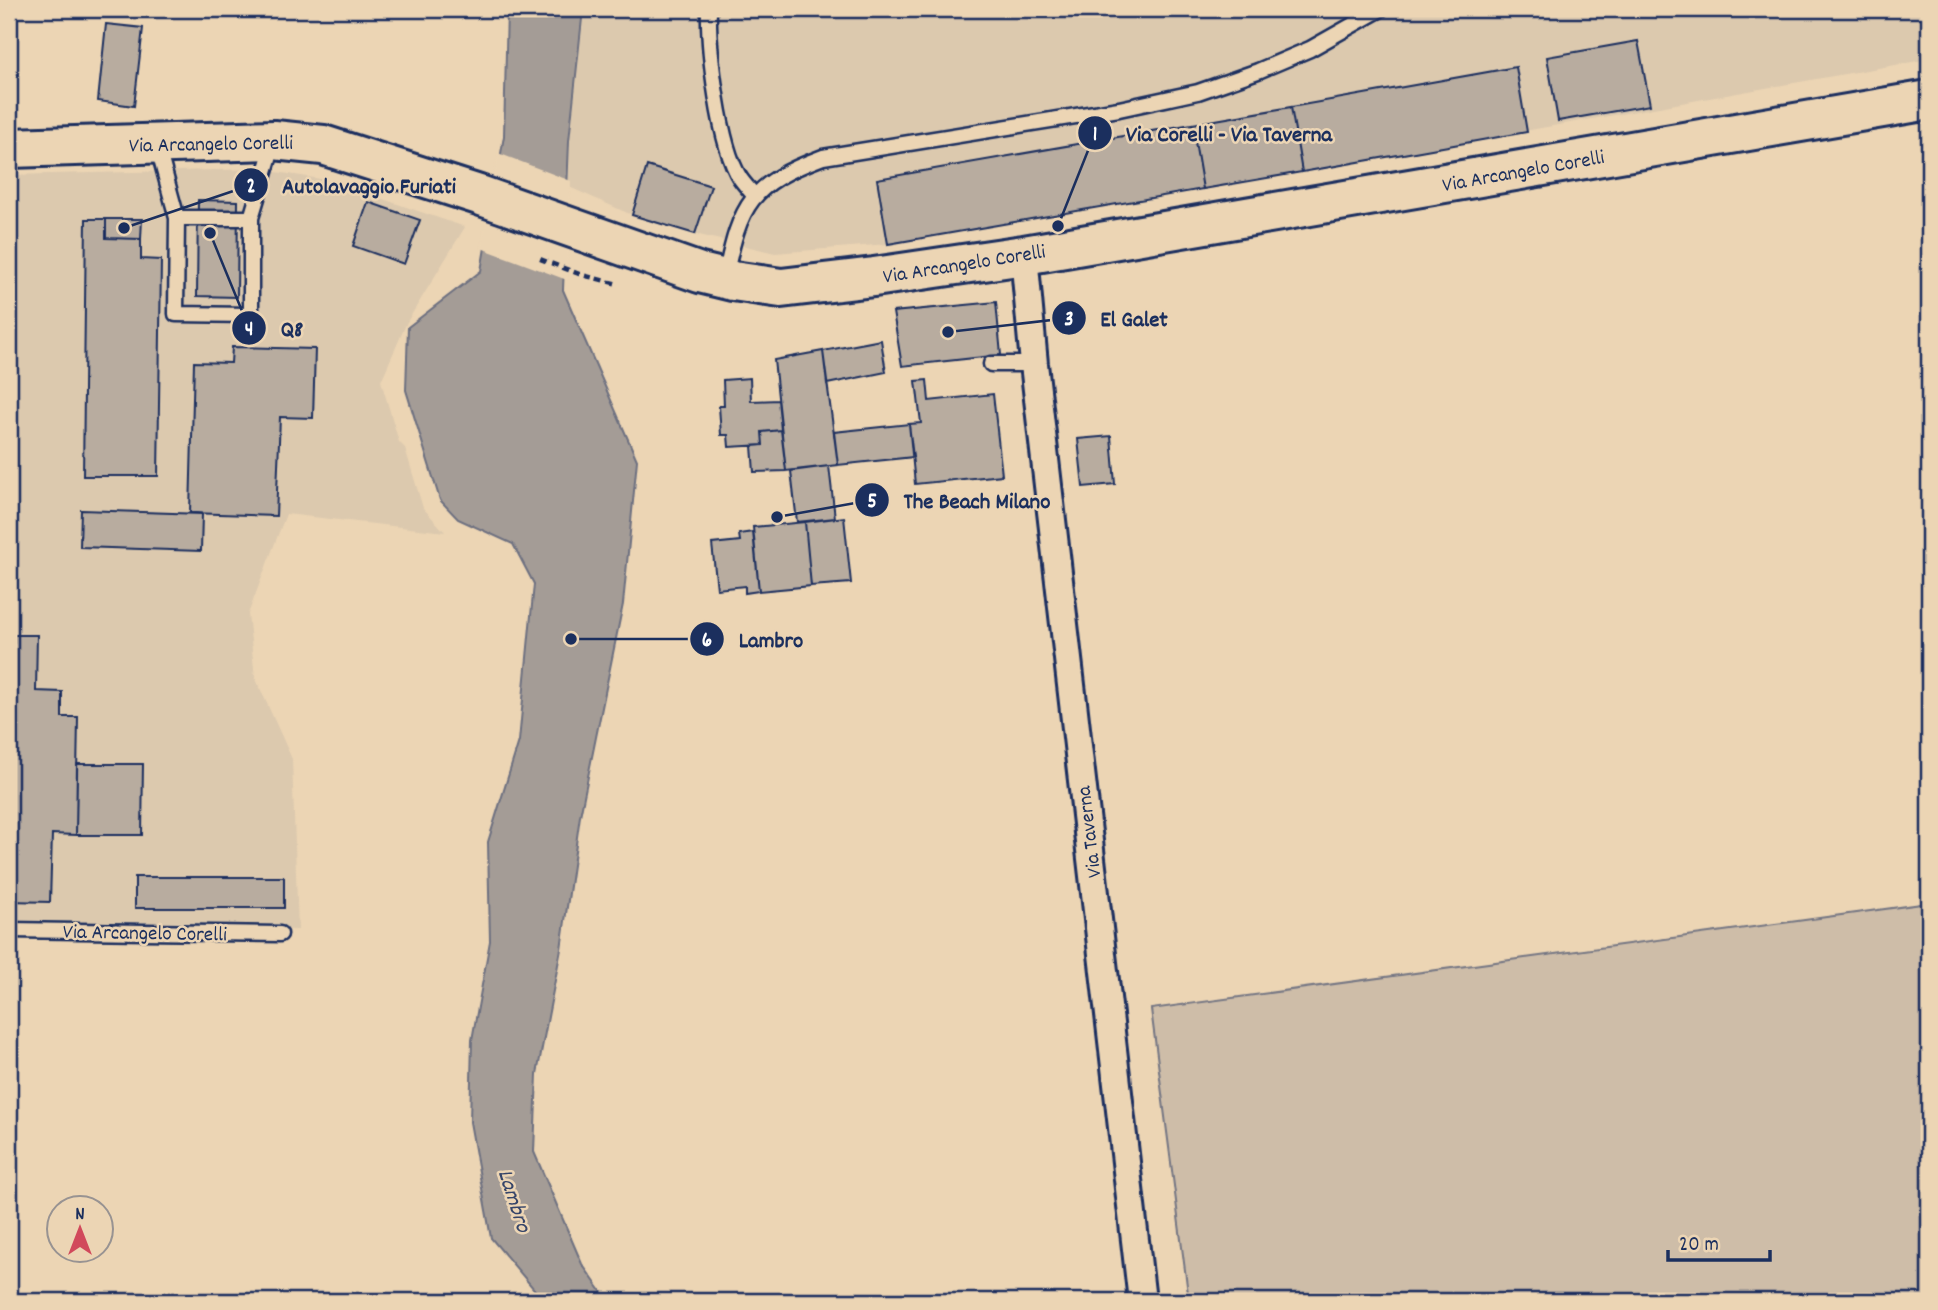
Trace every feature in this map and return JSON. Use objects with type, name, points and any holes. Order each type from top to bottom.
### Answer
[{"type":"street","name":"Via Arcangelo Corelli","points":[[9,148],[274,140],[323,145],[479,195],[700,273],[757,286],[781,288],[1024,255],[1929,100]]},
{"type":"street","name":"Via Taverna","points":[[1024,255],[1034,364],[1142,1301]]},
{"type":"lane","points":[[709,9],[718,103],[729,152],[739,177],[754,195]]},
{"type":"lane","points":[[725,279],[732,244],[754,195],[772,179],[788,170],[823,157],[1119,108],[1198,92],[1310,49],[1381,9]]},
{"type":"lane","points":[[157,143],[177,218],[176,314],[251,315],[251,218],[274,140]]},
{"type":"lane","points":[[177,218],[251,218]]},
{"type":"lane","points":[[991,364],[1034,364]]},
{"type":"lane","name":"Via Arcangelo Corelli","points":[[9,930],[280,934]]},
{"type":"shaded area","points":[[583,9],[1929,9],[1929,59],[888,244],[775,253],[695,234],[632,215],[567,186]]},
{"type":"shaded area","points":[[257,169],[327,180],[465,227],[407,322],[381,381],[423,508],[445,532],[286,514],[248,614],[255,677],[292,759],[298,930],[9,923],[9,175]]},
{"type":"shaded area","points":[[1929,903],[1929,1301],[1189,1301],[1151,1009]]},
{"type":"water","points":[[507,9],[583,9],[569,141],[563,290],[637,460],[623,604],[580,816],[561,949],[537,1074],[534,1152],[582,1264],[608,1301],[544,1301],[491,1238],[470,1122],[472,1040],[490,941],[488,842],[519,741],[534,584],[513,544],[458,519],[440,500],[406,390],[408,327],[481,271],[504,136]]},
{"type":"pier","points":[[498,153],[571,181],[567,280],[481,248]]},
{"type":"building","points":[[106,24],[143,28],[134,106],[98,101]]},
{"type":"building","points":[[1638,41],[1650,105],[1558,121],[1547,57]]},
{"type":"building","points":[[1516,67],[1527,132],[1302,172],[1291,107]]},
{"type":"building","points":[[1291,107],[1302,172],[1203,189],[1192,124]]},
{"type":"building","points":[[1192,124],[1203,189],[888,244],[877,179]]},
{"type":"building","points":[[647,166],[711,186],[695,234],[632,215]]},
{"type":"building","points":[[198,200],[238,201],[237,297],[197,296]]},
{"type":"building","points":[[368,202],[420,220],[404,264],[353,246]]},
{"type":"building","points":[[86,219],[106,219],[106,238],[141,239],[141,259],[161,260],[158,476],[83,476]]},
{"type":"building","points":[[106,219],[142,219],[141,239],[106,238]]},
{"type":"building","points":[[996,302],[1001,355],[902,366],[893,312]]},
{"type":"building","points":[[881,340],[886,372],[827,384],[823,351]]},
{"type":"building","points":[[232,347],[315,349],[313,418],[280,417],[276,516],[190,513],[194,362],[231,363]]},
{"type":"building","points":[[823,351],[838,465],[786,471],[774,360]]},
{"type":"building","points":[[750,378],[751,401],[778,400],[781,430],[762,432],[763,445],[729,447],[728,435],[721,435],[719,406],[724,406],[723,380]]},
{"type":"building","points":[[927,380],[929,401],[993,394],[1002,475],[915,484],[909,424],[921,423],[916,381]]},
{"type":"building","points":[[909,424],[913,457],[838,465],[834,432]]},
{"type":"building","points":[[781,430],[786,471],[754,472],[752,446],[763,445],[762,432]]},
{"type":"building","points":[[1111,436],[1115,484],[1083,487],[1078,439]]},
{"type":"building","points":[[829,466],[835,518],[797,522],[791,471]]},
{"type":"building","points":[[81,510],[202,514],[201,551],[80,547]]},
{"type":"building","points":[[9,517],[12,517],[11,566],[9,566]]},
{"type":"building","points":[[844,517],[851,583],[811,586],[805,522]]},
{"type":"building","points":[[805,522],[811,586],[759,591],[753,527]]},
{"type":"building","points":[[753,532],[759,591],[745,593],[745,586],[717,589],[712,544],[740,541],[739,534]]},
{"type":"building","points":[[14,635],[37,635],[36,691],[62,692],[62,717],[78,717],[76,835],[52,834],[50,902],[9,901],[9,690],[13,690]]},
{"type":"building","points":[[77,764],[143,764],[142,835],[76,835]]},
{"type":"building","points":[[135,877],[284,877],[284,908],[135,908]]},
{"type":"place","name":"Via Corelli - Via Taverna","points":[[1058,226]]},
{"type":"place","name":"Autolavaggio Furiati","points":[[124,228]]},
{"type":"place","name":"Q8","points":[[210,233]]},
{"type":"place","name":"El Galet","points":[[948,332]]},
{"type":"place","name":"The Beach Milano","points":[[777,517]]},
{"type":"place","name":"Lambro","points":[[571,639]]}]
